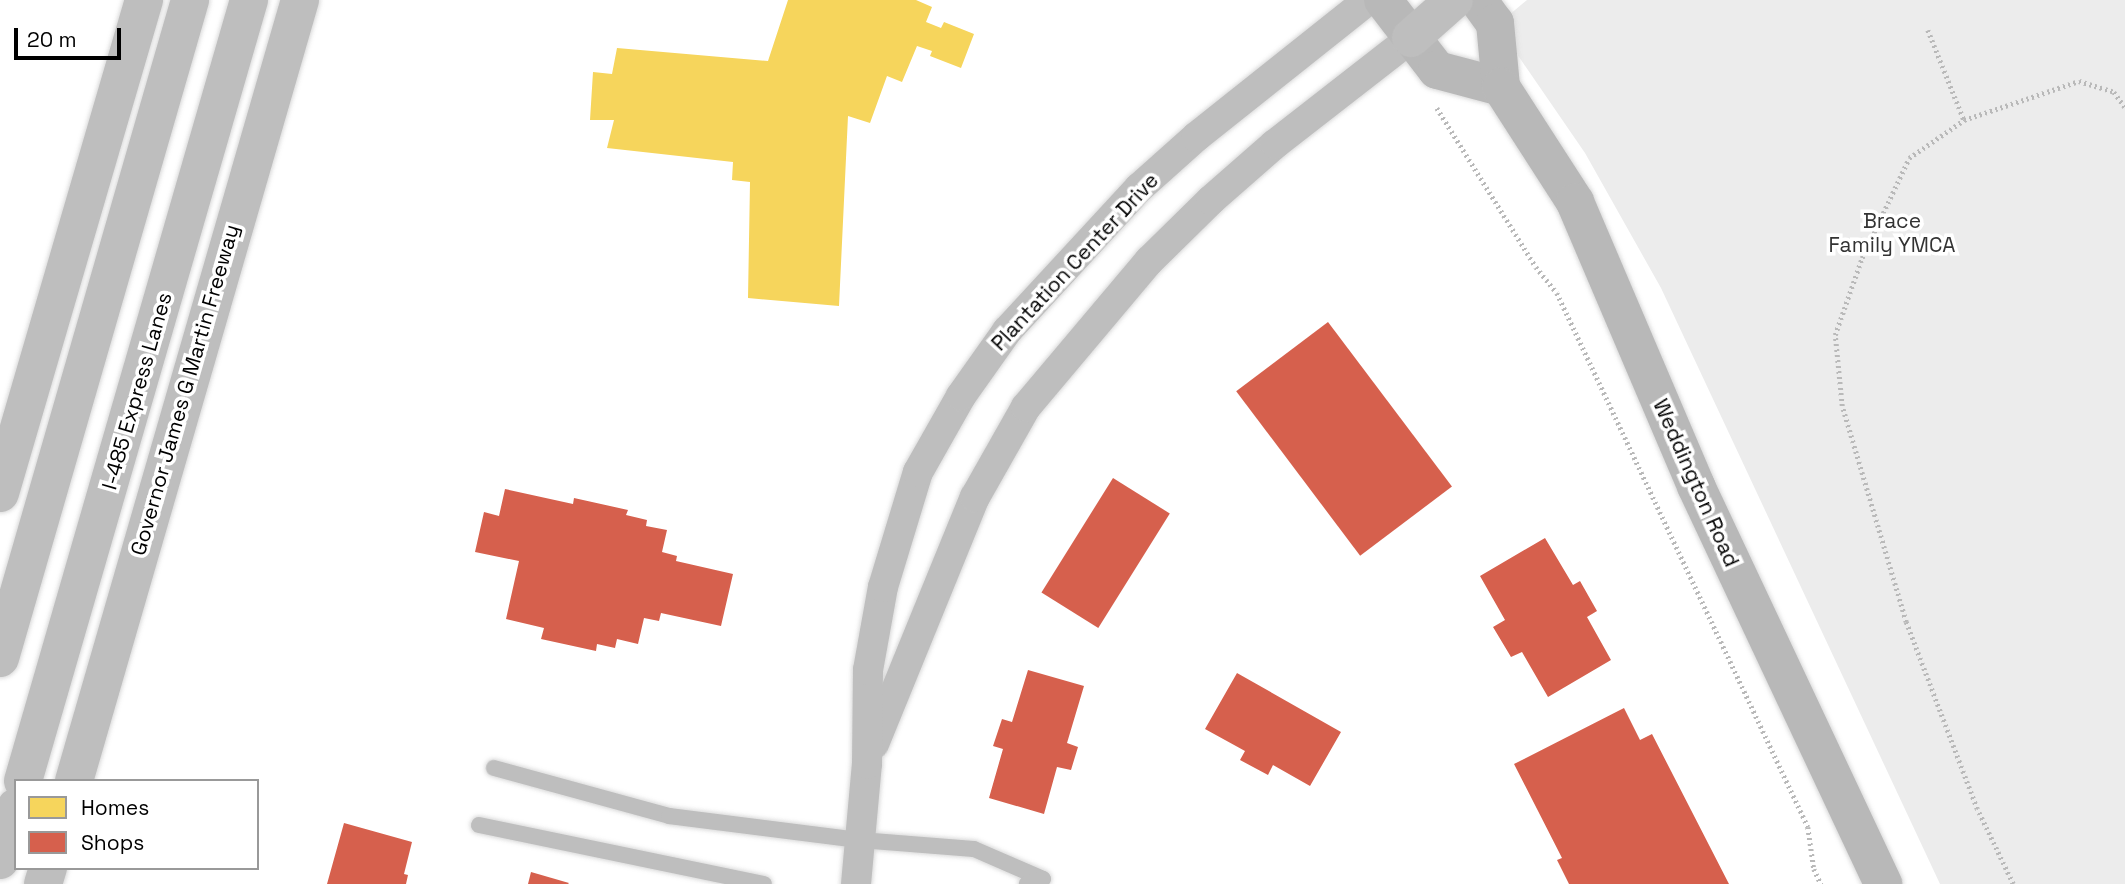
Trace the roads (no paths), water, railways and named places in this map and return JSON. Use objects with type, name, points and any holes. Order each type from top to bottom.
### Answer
[{"type":"highway","points":[[0,492],[144,0]]},
{"type":"highway","points":[[0,658],[190,0]]},
{"type":"highway","name":"I-485 Express Lanes","points":[[24,779],[249,0]]},
{"type":"highway","name":"Governor James G Martin Freeway","points":[[75,779],[300,0]]},
{"type":"highway","points":[[1411,38],[1454,0]]},
{"type":"highway","points":[[0,860],[14,814]]},
{"type":"main road","points":[[1382,0],[1437,70],[1501,87]]},
{"type":"main road","name":"Weddington Road","points":[[1478,0],[1495,23],[1501,87],[1581,214],[1696,486],[1883,884]]},
{"type":"street","name":"Plantation Center Drive","points":[[856,884],[867,764],[868,670],[883,587],[918,472],[961,396],[1007,331],[1139,188],[1196,137],[1368,0]]},
{"type":"street","name":"Plantation Center Drive","points":[[867,764],[975,497],[1026,407],[1149,261],[1211,200],[1275,144],[1411,38]]},
{"type":"lane","points":[[494,768],[669,816],[860,840],[974,849],[1043,879],[1027,884]]},
{"type":"lane","points":[[478,825],[764,884]]},
{"type":"park label","name":"Brace Family YMCA","points":[[1892,233]]}]
